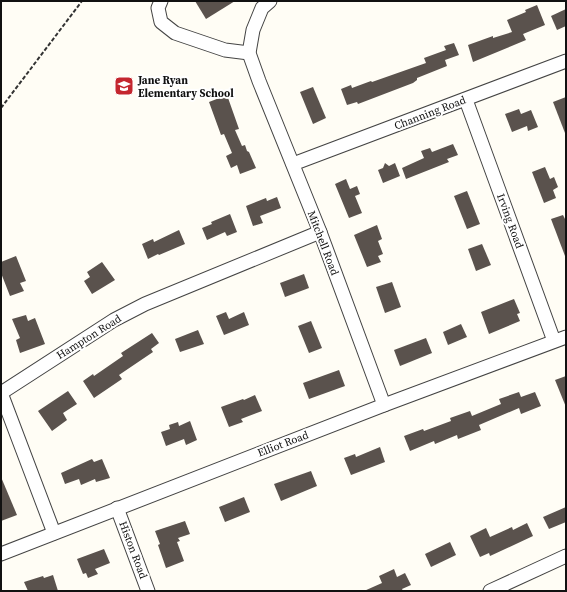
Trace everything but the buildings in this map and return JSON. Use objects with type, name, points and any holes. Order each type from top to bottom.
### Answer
[{"type":"street","points":[[161,1],[158,8],[161,22],[175,33],[224,50],[250,53],[253,30],[262,8],[270,1]]},
{"type":"street","name":"Mitchell Road","points":[[250,53],[259,81],[320,232],[384,405]]},
{"type":"street","name":"Channing Road","points":[[293,164],[566,61]]},
{"type":"street","name":"Irving Road","points":[[466,100],[560,339]]},
{"type":"street","name":"Hampton Road","points":[[54,533],[1,393],[114,320],[145,304],[320,232]]},
{"type":"street","name":"Elliot Road","points":[[1,554],[384,405],[560,339]]},
{"type":"street","name":"Histon Road","points":[[117,508],[148,591]]},
{"type":"street","points":[[490,591],[566,556]]},
{"type":"path","points":[[1,108],[82,1]]},
{"type":"place","name":"Jane Ryan Elementary School","points":[[124,86]]}]
